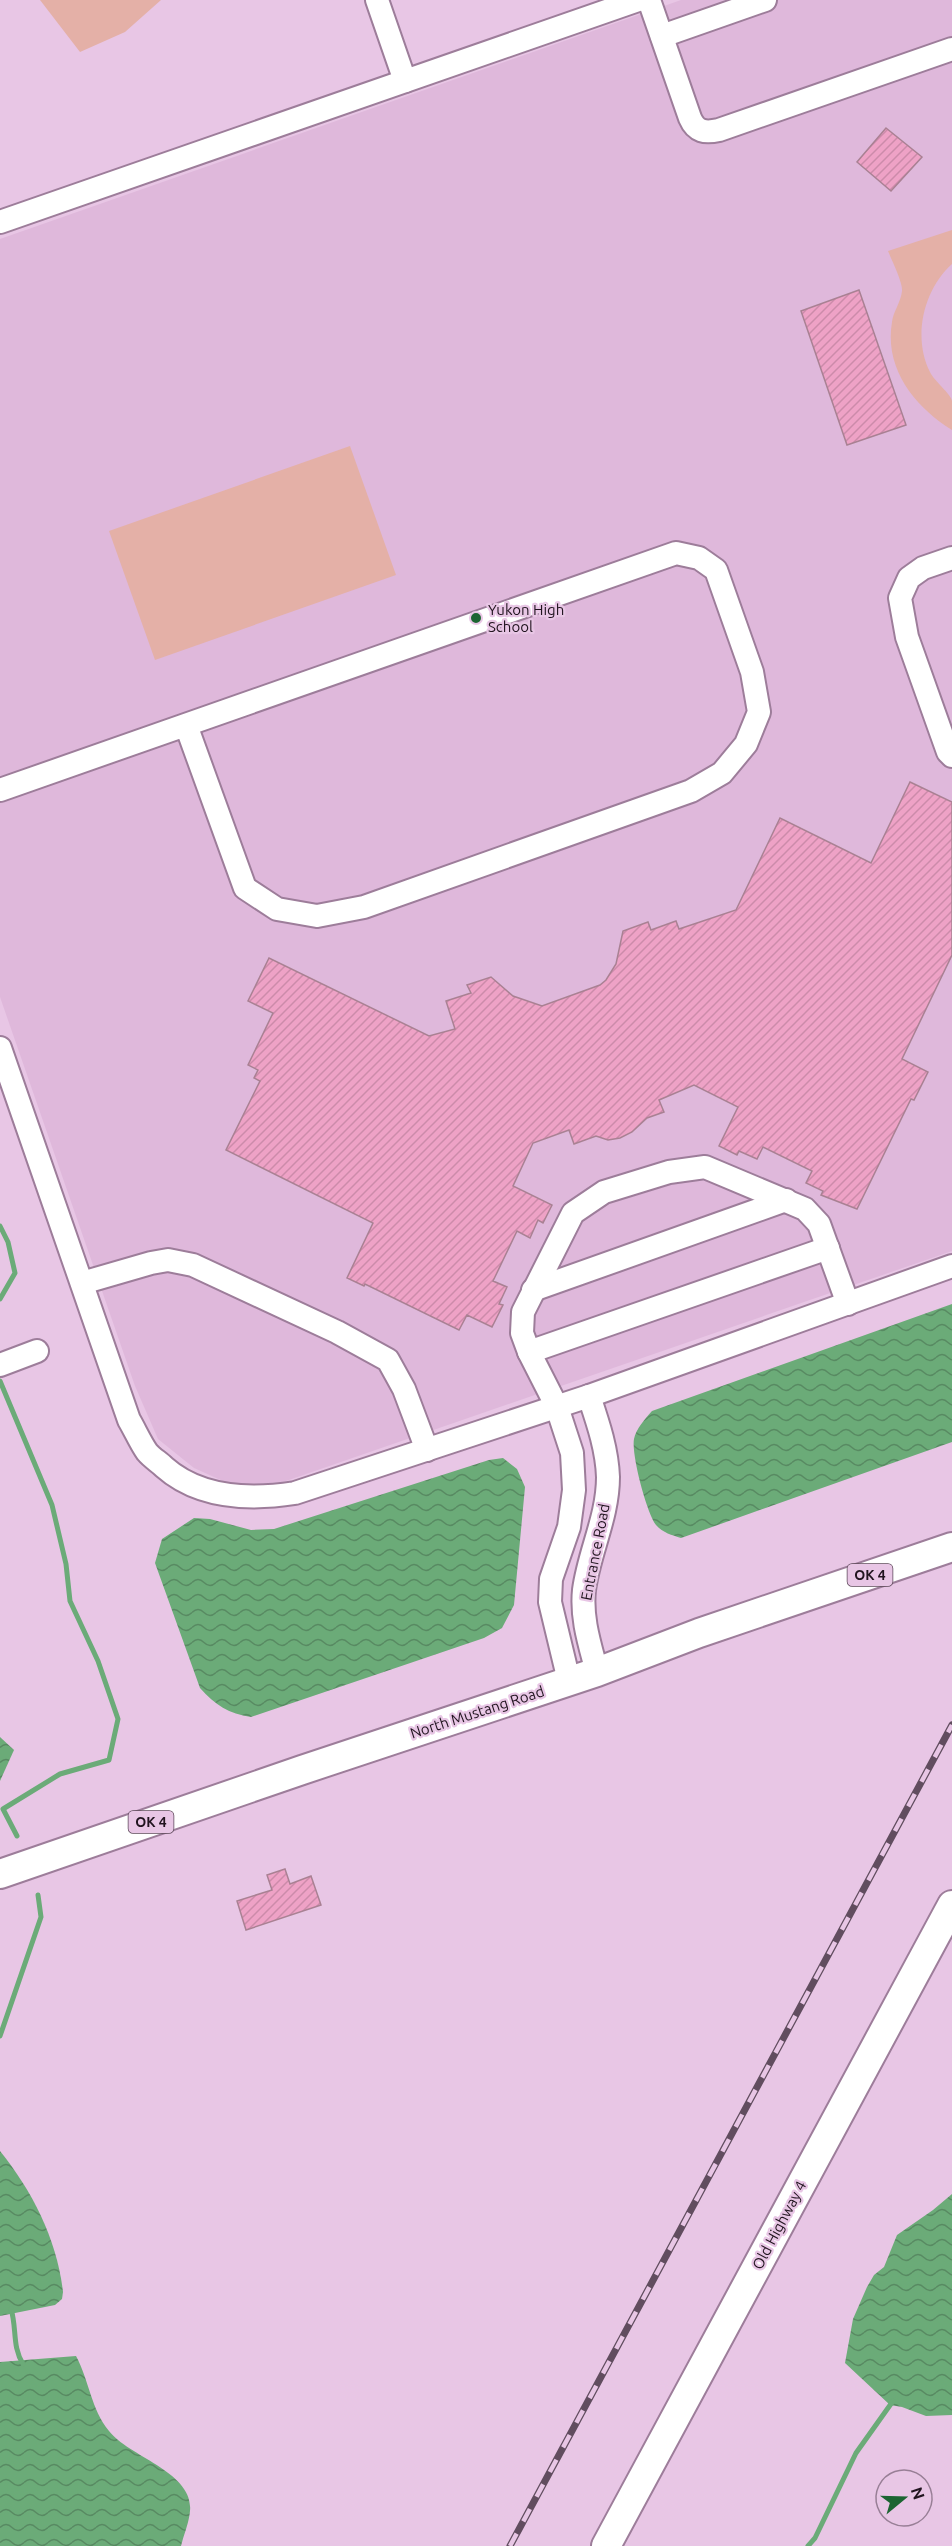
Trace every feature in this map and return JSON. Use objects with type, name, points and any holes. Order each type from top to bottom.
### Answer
[{"type":"main road","name":"North Mustang Road","points":[[0,1874],[569,1682],[699,1633],[952,1547]]},
{"type":"main road","name":"Old Highway 4","points":[[606,2546],[952,1905]]},
{"type":"street","points":[[377,0],[405,81]]},
{"type":"street","points":[[0,222],[638,0]]},
{"type":"street","points":[[649,0],[690,118],[696,128],[706,132],[719,130],[952,49]]},
{"type":"street","points":[[662,36],[765,0]]},
{"type":"street","points":[[0,789],[676,553],[699,558],[716,570],[752,672],[759,712],[746,744],[722,773],[692,791],[364,907],[317,916],[277,909],[245,888],[186,725]]},
{"type":"street","points":[[952,558],[923,568],[909,578],[900,598],[908,637],[948,752],[952,756]]},
{"type":"street","points":[[0,1048],[129,1420],[148,1453],[179,1480],[208,1491],[237,1497],[266,1498],[295,1493],[558,1407],[952,1266]]},
{"type":"street","name":"Entrance Road","points":[[569,1682],[550,1602],[551,1579],[569,1527],[574,1490],[572,1453],[558,1407],[529,1352],[522,1333],[523,1312],[573,1214],[604,1192],[669,1172],[705,1167],[805,1209],[819,1224],[848,1304]]},
{"type":"street","points":[[533,1290],[786,1200]]},
{"type":"street","points":[[529,1352],[828,1248]]},
{"type":"street","points":[[82,1283],[168,1260],[193,1265],[337,1332],[388,1360],[404,1389],[427,1450]]},
{"type":"street","points":[[0,1365],[37,1352]]},
{"type":"street","name":"Entrance Road","points":[[589,1396],[603,1441],[608,1477],[604,1520],[584,1590],[584,1622],[597,1672]]},
{"type":"shaded area","points":[[40,0],[161,0],[125,32],[80,52]]},
{"type":"shaded area","name":"Yukon High School","points":[[681,0],[952,0],[952,1251],[283,1482],[234,1486],[194,1468],[158,1439],[135,1386],[0,997],[0,239]]},
{"type":"shaded area","points":[[952,230],[952,264],[934,286],[928,300],[924,314],[922,344],[930,372],[952,401],[952,430],[938,421],[915,398],[898,371],[891,339],[893,318],[902,287],[888,251]]},
{"type":"shaded area","points":[[350,446],[396,575],[155,660],[109,531]]},
{"type":"water","points":[[952,1304],[952,1442],[681,1538],[665,1532],[656,1525],[644,1497],[634,1447],[634,1439],[641,1424],[652,1411]]},
{"type":"water","points":[[503,1458],[517,1469],[525,1487],[514,1605],[502,1628],[484,1638],[251,1717],[223,1708],[200,1688],[155,1563],[162,1539],[194,1518],[210,1519],[251,1530],[274,1529],[489,1460]]},
{"type":"water","points":[[0,1737],[14,1750],[0,1781]]},
{"type":"water","points":[[0,2151],[23,2183],[42,2217],[55,2254],[63,2292],[62,2299],[55,2305],[0,2316]]},
{"type":"water","points":[[952,2194],[952,2415],[926,2416],[890,2405],[845,2363],[853,2319],[874,2275],[884,2267],[897,2235]]},
{"type":"water","points":[[76,2356],[94,2404],[109,2431],[118,2440],[171,2475],[182,2486],[188,2497],[190,2511],[181,2546],[0,2546],[0,2362]]},
{"type":"building","points":[[886,128],[922,157],[891,191],[857,162]]},
{"type":"building","points":[[859,290],[906,425],[847,445],[801,311]]},
{"type":"building","points":[[910,782],[952,802],[952,955],[902,1059],[928,1072],[914,1100],[911,1099],[857,1209],[821,1195],[823,1191],[806,1183],[812,1171],[763,1147],[757,1159],[739,1151],[737,1155],[719,1146],[738,1107],[694,1085],[659,1100],[664,1112],[647,1118],[632,1132],[620,1138],[608,1140],[596,1136],[574,1144],[569,1130],[533,1143],[513,1186],[552,1205],[543,1223],[538,1220],[530,1238],[517,1231],[493,1281],[507,1287],[499,1304],[503,1305],[492,1327],[467,1315],[459,1330],[365,1284],[364,1286],[347,1278],[373,1223],[226,1150],[260,1081],[254,1078],[258,1070],[248,1065],[273,1013],[248,1001],[269,958],[429,1036],[455,1029],[446,1001],[471,993],[467,985],[491,977],[513,996],[542,1006],[600,985],[606,980],[616,964],[623,931],[648,922],[651,930],[676,921],[679,929],[736,910],[780,818],[871,863]]},
{"type":"building","points":[[285,1869],[290,1884],[311,1876],[321,1905],[246,1930],[237,1901],[272,1890],[267,1875]]},
{"type":"waterway","points":[[0,1226],[8,1242],[15,1273],[0,1299]]},
{"type":"waterway","points":[[0,1381],[52,1505],[66,1564],[70,1601],[98,1661],[118,1719],[109,1760],[60,1774],[3,1809],[17,1836]]},
{"type":"waterway","points":[[0,2036],[41,1917],[38,1895]]},
{"type":"waterway","points":[[11,2309],[17,2351],[23,2364]]},
{"type":"waterway","points":[[808,2546],[815,2538],[856,2453],[893,2401]]},
{"type":"railway","points":[[510,2546],[952,1725]]},
{"type":"place","name":"Yukon High School","points":[[476,618]]}]
